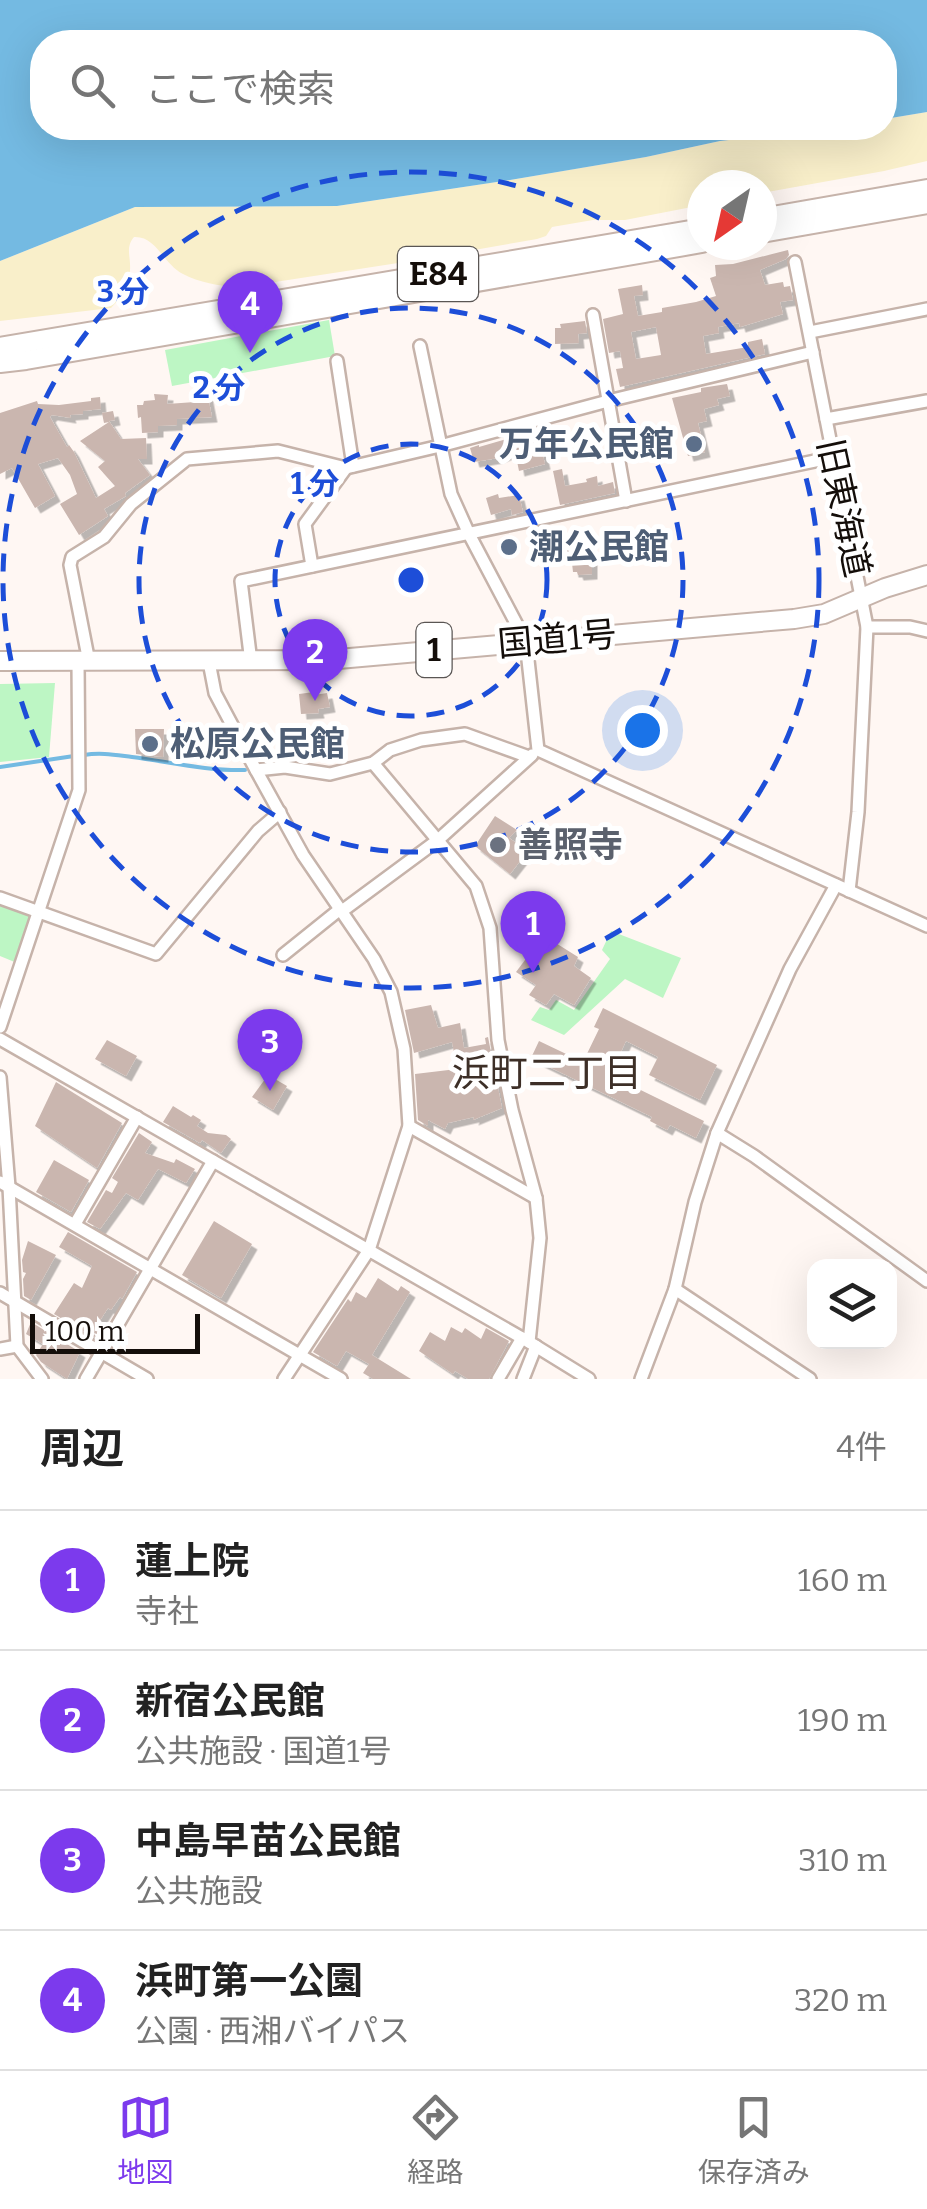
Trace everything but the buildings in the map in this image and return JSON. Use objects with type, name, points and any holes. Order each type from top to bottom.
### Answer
[{"type":"highway","points":[[777,215],[927,189]]},
{"type":"highway","points":[[777,229],[927,204]]},
{"type":"highway","name":"E84","points":[[0,347],[687,231]]},
{"type":"highway","name":"E84","points":[[0,363],[687,246]]},
{"type":"highway","name":"国道1号","points":[[0,661],[327,660],[794,619],[824,614],[927,574]]},
{"type":"street","name":"旧東海道","points":[[794,262],[867,627],[858,812],[843,888]]},
{"type":"street","points":[[810,332],[927,309]]},
{"type":"street","points":[[593,315],[626,501]]},
{"type":"street","points":[[420,346],[451,494],[526,642],[533,754]]},
{"type":"street","points":[[0,1027],[79,790],[83,662],[72,557],[104,537],[132,504],[172,469],[187,459],[278,451],[350,466],[814,352]]},
{"type":"street","points":[[312,566],[305,524],[350,466],[337,361]]},
{"type":"street","points":[[826,418],[927,401]]},
{"type":"street","points":[[252,662],[241,580],[834,457]]},
{"type":"street","points":[[867,627],[927,631]]},
{"type":"street","points":[[209,662],[215,693],[256,770],[304,855],[391,992],[404,1048],[409,1126],[368,1250],[284,1379]]},
{"type":"street","points":[[256,770],[285,767],[330,774],[372,763],[390,750],[406,745],[466,734],[533,754],[927,926]]},
{"type":"street","points":[[283,955],[438,840],[533,754]]},
{"type":"street","points":[[372,763],[480,892],[490,928],[498,1040],[536,1198],[540,1238],[524,1379]]},
{"type":"street","points":[[0,898],[156,954],[258,830],[280,812]]},
{"type":"street","points":[[641,1379],[676,1289],[690,1220],[717,1133],[790,969],[843,888]]},
{"type":"street","points":[[0,1039],[588,1379]]},
{"type":"street","points":[[0,1077],[17,1346],[42,1379]]},
{"type":"street","points":[[74,1224],[138,1117]]},
{"type":"street","points":[[409,1126],[536,1198]]},
{"type":"street","points":[[717,1133],[927,1281]]},
{"type":"street","points":[[86,1379],[213,1161]]},
{"type":"street","points":[[4,1185],[341,1379]]},
{"type":"street","points":[[676,1289],[810,1379]]},
{"type":"street","points":[[0,1294],[148,1379]]},
{"type":"street","points":[[498,1379],[529,1342]]},
{"type":"street","points":[[0,1349],[17,1346]]},
{"type":"green space","points":[[329,320],[335,356],[172,386],[165,350]]},
{"type":"green space","points":[[55,683],[49,757],[0,762],[0,684]]},
{"type":"green space","points":[[0,902],[34,912],[17,963],[0,956]]},
{"type":"green space","points":[[611,931],[681,958],[663,998],[625,979],[564,1035],[531,1020],[540,1007],[549,1010],[556,1000],[574,1010],[610,959],[602,950]]},
{"type":"sand","points":[[927,112],[927,161],[777,190],[777,170],[687,170],[687,208],[625,220],[593,220],[552,227],[546,236],[537,239],[237,288],[189,277],[149,241],[134,237],[129,249],[129,281],[111,308],[0,321],[0,261],[135,207],[337,206],[646,157],[720,141],[897,140],[897,117]]},
{"type":"water","points":[[0,0],[927,0],[927,112],[897,117],[897,30],[30,30],[30,140],[729,140],[510,180],[337,206],[135,207],[0,261]]},
{"type":"waterway","points":[[84,755],[108,754],[245,770]]},
{"type":"waterway","points":[[0,767],[74,756]]},
{"type":"place","name":"浜町第一公園","points":[[250,353]]},
{"type":"place","name":"万年公民館","points":[[694,444]]},
{"type":"place","name":"潮公民館","points":[[509,547]]},
{"type":"place","name":"新宿公民館","points":[[315,701]]},
{"type":"place","name":"松原公民館","points":[[150,744]]},
{"type":"place","name":"善照寺","points":[[498,845]]},
{"type":"place","name":"蓮上院","points":[[533,973]]},
{"type":"place","name":"中島早苗公民館","points":[[270,1091]]},
{"type":"district","name":"浜町二丁目","points":[[547,1073]]}]
